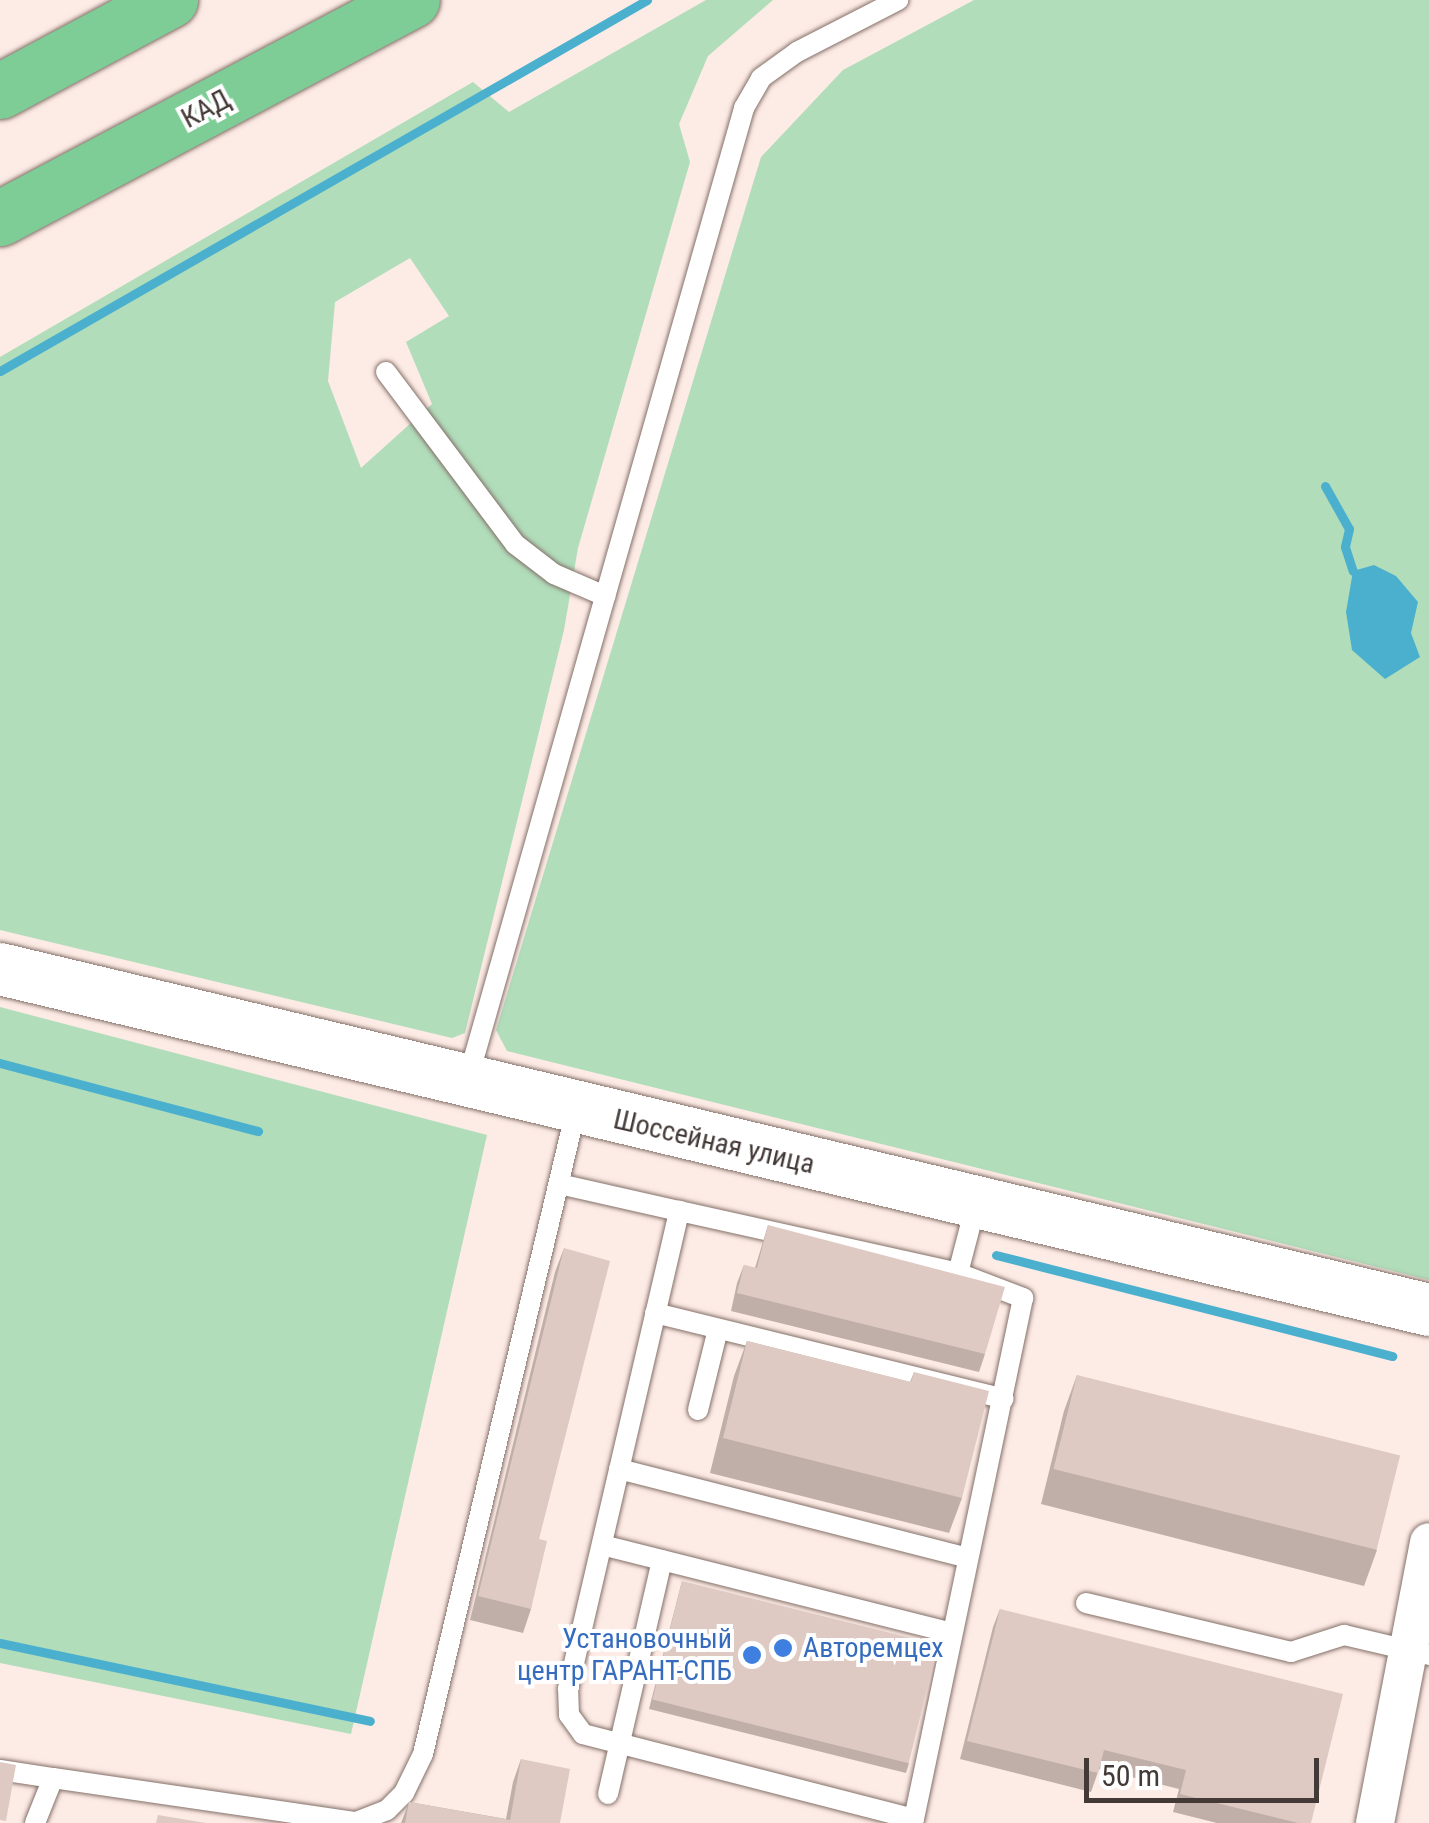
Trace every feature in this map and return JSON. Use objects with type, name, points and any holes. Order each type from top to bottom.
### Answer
[{"type":"highway","points":[[0,91],[170,0]]},
{"type":"highway","name":"КАД","points":[[0,218],[412,0]]},
{"type":"main road","name":"Шоссейная улица","points":[[0,969],[466,1084],[1429,1310]]},
{"type":"street","points":[[1375,1823],[1418,1652],[1429,1542]]},
{"type":"lane","points":[[466,1084],[744,108],[761,78],[785,61],[898,0]]},
{"type":"lane","points":[[386,372],[515,544],[554,574],[605,596]]},
{"type":"lane","points":[[0,1770],[309,1821],[356,1822],[386,1810],[404,1793],[423,1754],[576,1110]]},
{"type":"lane","points":[[559,1184],[958,1273],[1015,1290],[1022,1298],[1004,1399],[952,1633],[918,1822],[583,1734],[568,1715],[568,1689],[679,1211]]},
{"type":"lane","points":[[958,1273],[976,1204]]},
{"type":"lane","points":[[655,1313],[1004,1399]]},
{"type":"lane","points":[[698,1410],[718,1330]]},
{"type":"lane","points":[[620,1469],[968,1558]]},
{"type":"lane","points":[[602,1544],[952,1633]]},
{"type":"lane","points":[[608,1794],[616,1742],[662,1560]]},
{"type":"lane","points":[[1086,1603],[1291,1652],[1344,1635],[1418,1652]]},
{"type":"lane","points":[[36,1823],[53,1778]]},
{"type":"green space","points":[[706,0],[773,0],[708,56],[679,124],[690,162],[578,548],[564,630],[465,1033],[452,1038],[0,930],[0,357],[473,82],[509,112]],"holes":[[[410,258],[449,316],[406,342],[432,404],[361,468],[328,381],[335,302]]]},
{"type":"green space","points":[[974,0],[1429,0],[1429,1280],[507,1051],[496,1030],[761,157],[843,70]]},
{"type":"green space","points":[[0,1007],[487,1135],[351,1734],[0,1663]]},
{"type":"water","points":[[1374,565],[1396,576],[1418,602],[1411,633],[1420,657],[1385,679],[1352,650],[1346,612],[1353,571]]},
{"type":"building","points":[[768,1225],[1005,1287],[985,1354],[737,1293],[744,1265],[757,1268]]},
{"type":"building","points":[[564,1248],[610,1261],[539,1539],[547,1541],[531,1609],[478,1596]]},
{"type":"building","points":[[747,1341],[911,1382],[914,1372],[989,1391],[962,1498],[723,1438]]},
{"type":"building","points":[[1077,1375],[1400,1456],[1377,1550],[1054,1469]]},
{"type":"building","points":[[682,1581],[938,1645],[909,1763],[652,1699]]},
{"type":"building","points":[[1000,1609],[1343,1694],[1311,1823],[1180,1794],[1186,1770],[1104,1750],[1098,1773],[967,1741]]},
{"type":"building","points":[[521,1759],[570,1769],[560,1823],[405,1823],[409,1802],[510,1820]]},
{"type":"building","points":[[0,1762],[16,1765],[6,1821],[0,1820]]},
{"type":"building","points":[[158,1815],[206,1823],[156,1823]]},
{"type":"waterway","points":[[0,371],[647,0]]},
{"type":"waterway","points":[[1325,486],[1349,529],[1345,547],[1353,571]]},
{"type":"waterway","points":[[0,1063],[258,1131]]},
{"type":"waterway","points":[[996,1255],[1392,1356]]},
{"type":"waterway","points":[[0,1643],[370,1721]]},
{"type":"place","name":"Авторемцех","points":[[783,1648]]},
{"type":"place","name":"Установочный центр ГАРАНТ-СПБ","points":[[752,1655]]}]
